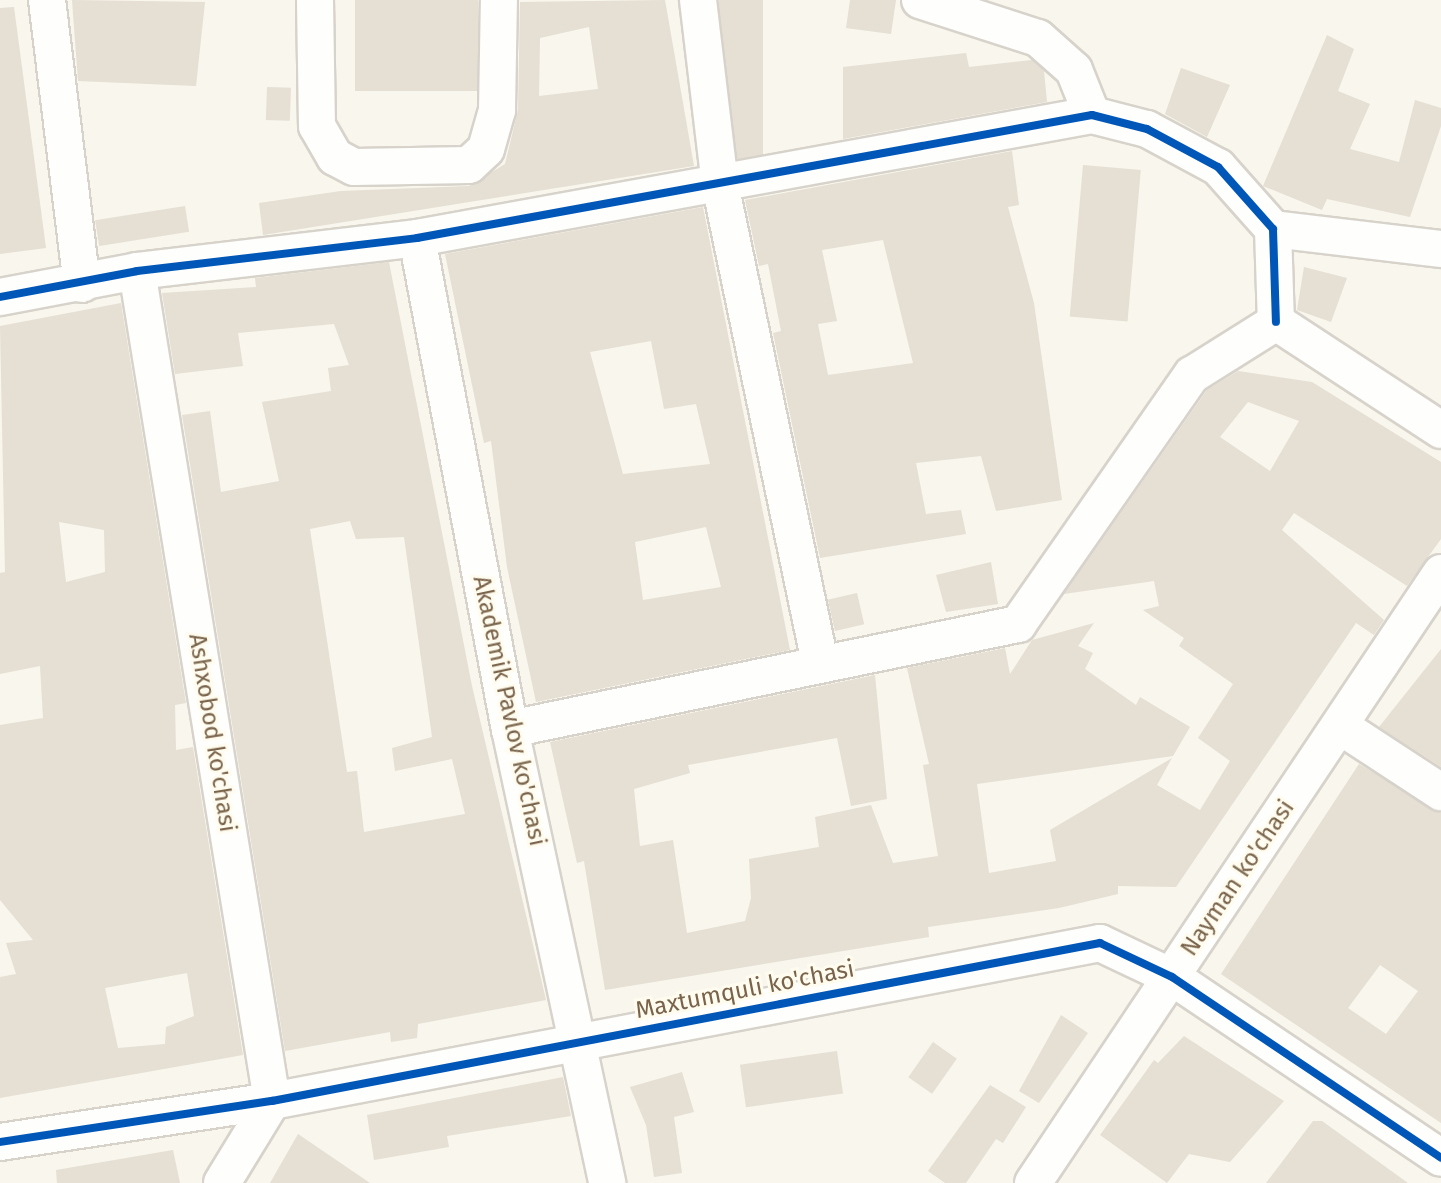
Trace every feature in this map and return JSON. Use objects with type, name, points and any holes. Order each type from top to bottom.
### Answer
[{"type":"street","points":[[47,0],[82,284]]},
{"type":"street","points":[[315,0],[317,126],[335,157],[354,167],[469,165],[486,149],[497,110],[499,0]]},
{"type":"street","points":[[698,0],[720,184],[820,662]]},
{"type":"street","points":[[920,0],[1038,38],[1074,70],[1092,115]]},
{"type":"street","points":[[0,297],[82,284],[137,271],[417,238],[1092,115],[1147,129],[1218,167],[1273,229],[1276,322]]},
{"type":"street","points":[[1273,229],[1441,249]]},
{"type":"street","name":"Akademik Pavlov ko'chasi","points":[[417,238],[510,729],[580,1041],[607,1183]]},
{"type":"street","name":"Ashxobod ko'chasi","points":[[137,271],[272,1101]]},
{"type":"street","points":[[510,729],[820,662],[1018,624],[1192,375],[1276,322]]},
{"type":"street","points":[[1276,322],[1441,430]]},
{"type":"street","name":"Nayman ko'chasi","points":[[1033,1183],[1441,573]]},
{"type":"street","points":[[1340,726],[1441,792]]},
{"type":"street","name":"Maxtumquli ko'chasi","points":[[0,1142],[272,1101],[1100,943],[1172,977],[1441,1158]]},
{"type":"street","points":[[222,1183],[272,1101]]},
{"type":"building","points":[[72,0],[205,2],[196,86],[78,81]]},
{"type":"building","points":[[355,0],[478,0],[478,91],[355,91]]},
{"type":"building","points":[[665,0],[694,166],[263,235],[259,203],[341,191],[469,186],[505,164],[518,110],[520,2]],"holes":[[[589,27],[598,89],[539,96],[540,38]]]},
{"type":"building","points":[[719,0],[763,0],[763,159],[719,159]]},
{"type":"building","points":[[850,0],[896,0],[891,34],[846,28]]},
{"type":"building","points":[[14,7],[46,248],[0,254],[0,8]]},
{"type":"building","points":[[1327,35],[1354,49],[1338,91],[1370,104],[1350,149],[1399,162],[1415,100],[1441,108],[1441,126],[1410,217],[1327,199],[1322,210],[1263,186]]},
{"type":"building","points":[[966,53],[969,67],[1032,60],[1044,71],[1047,102],[843,139],[843,67]]},
{"type":"building","points":[[1181,68],[1230,85],[1207,137],[1165,114]]},
{"type":"building","points":[[267,87],[291,88],[290,121],[266,120]]},
{"type":"building","points":[[1012,151],[1019,205],[1008,207],[1034,303],[1062,500],[996,511],[981,456],[916,463],[926,514],[961,510],[966,534],[820,558],[773,333],[781,331],[768,264],[759,266],[745,200]],"holes":[[[883,240],[913,363],[828,375],[818,324],[837,321],[822,250]]]},
{"type":"building","points":[[1083,165],[1141,170],[1128,321],[1070,316]]},
{"type":"building","points":[[185,206],[189,232],[99,246],[95,220]]},
{"type":"building","points":[[703,207],[790,650],[536,702],[507,567],[491,441],[484,443],[445,254]],"holes":[[[651,341],[664,409],[696,404],[710,464],[623,474],[590,352]],[[706,527],[721,587],[643,600],[635,542]]]},
{"type":"building","points":[[389,262],[472,686],[546,1000],[418,1024],[417,1038],[391,1042],[390,1032],[285,1051],[182,415],[210,411],[221,492],[279,481],[262,402],[331,391],[328,368],[349,365],[334,324],[238,333],[243,366],[175,374],[162,293],[256,287],[255,278]],"holes":[[[350,521],[356,539],[404,537],[432,737],[392,748],[395,771],[452,759],[465,814],[364,832],[357,771],[347,772],[310,529]]]},
{"type":"building","points":[[1304,267],[1347,278],[1331,322],[1297,310]]},
{"type":"building","points":[[121,303],[186,703],[175,705],[176,750],[193,747],[243,1055],[0,1098],[0,977],[16,974],[6,943],[33,940],[0,900],[0,725],[43,718],[40,666],[0,674],[0,573],[5,572],[0,326]],"holes":[[[59,522],[104,530],[105,572],[66,582]],[[187,973],[194,1016],[166,1027],[165,1044],[118,1048],[105,988]]]},
{"type":"building","points":[[1238,371],[1312,382],[1441,462],[1441,539],[1407,586],[1294,513],[1282,530],[1384,620],[1374,635],[1356,623],[1176,887],[1118,886],[1118,894],[1059,908],[928,927],[929,937],[605,990],[584,861],[577,863],[550,742],[875,675],[887,799],[851,806],[837,738],[688,765],[690,773],[634,789],[640,846],[673,840],[687,933],[745,921],[751,898],[749,859],[819,847],[815,817],[871,805],[893,863],[938,856],[923,765],[929,764],[907,668],[1005,648],[1010,674],[1032,640],[1094,623],[1078,646],[1093,653],[1085,669],[1136,705],[1140,697],[1190,727],[1173,756],[977,784],[989,873],[1056,861],[1050,830],[1172,758],[1157,785],[1200,810],[1230,761],[1198,738],[1233,684],[1179,646],[1184,638],[1143,610],[1159,606],[1154,581],[1064,594],[1207,390]],"holes":[[[1248,402],[1299,421],[1270,471],[1220,437]]]},
{"type":"building","points":[[991,562],[998,604],[946,612],[936,575]]},
{"type":"building","points":[[857,593],[864,624],[835,631],[828,600]]},
{"type":"building","points":[[1441,649],[1441,767],[1379,727]]},
{"type":"building","points":[[1359,764],[1441,813],[1441,1123],[1221,974]],"holes":[[[1380,965],[1418,991],[1386,1034],[1348,1008]]]},
{"type":"building","points":[[1061,1015],[1088,1033],[1039,1103],[1019,1091]]},
{"type":"building","points":[[1184,1036],[1284,1101],[1230,1162],[1189,1154],[1167,1183],[1100,1135],[1154,1060],[1158,1063]]},
{"type":"building","points":[[933,1042],[957,1059],[932,1094],[908,1077]]},
{"type":"building","points":[[837,1051],[843,1094],[746,1107],[740,1065]]},
{"type":"building","points":[[682,1072],[694,1112],[674,1117],[682,1173],[654,1177],[646,1125],[630,1087]]},
{"type":"building","points":[[563,1077],[571,1116],[447,1136],[449,1147],[374,1160],[367,1115]]},
{"type":"building","points":[[990,1085],[1026,1107],[1003,1143],[996,1139],[966,1183],[945,1183],[928,1171]]},
{"type":"building","points":[[1313,1121],[1322,1121],[1408,1183],[1266,1183]]},
{"type":"building","points":[[298,1134],[323,1151],[370,1183],[270,1183]]},
{"type":"building","points":[[173,1150],[180,1183],[57,1183],[56,1170]]},
{"type":"cycle path","points":[[0,297],[137,271],[417,238],[1092,115],[1147,129],[1218,167],[1273,229],[1276,322]]},
{"type":"cycle path","points":[[0,1142],[272,1101],[1100,943],[1172,977],[1441,1158]]}]
